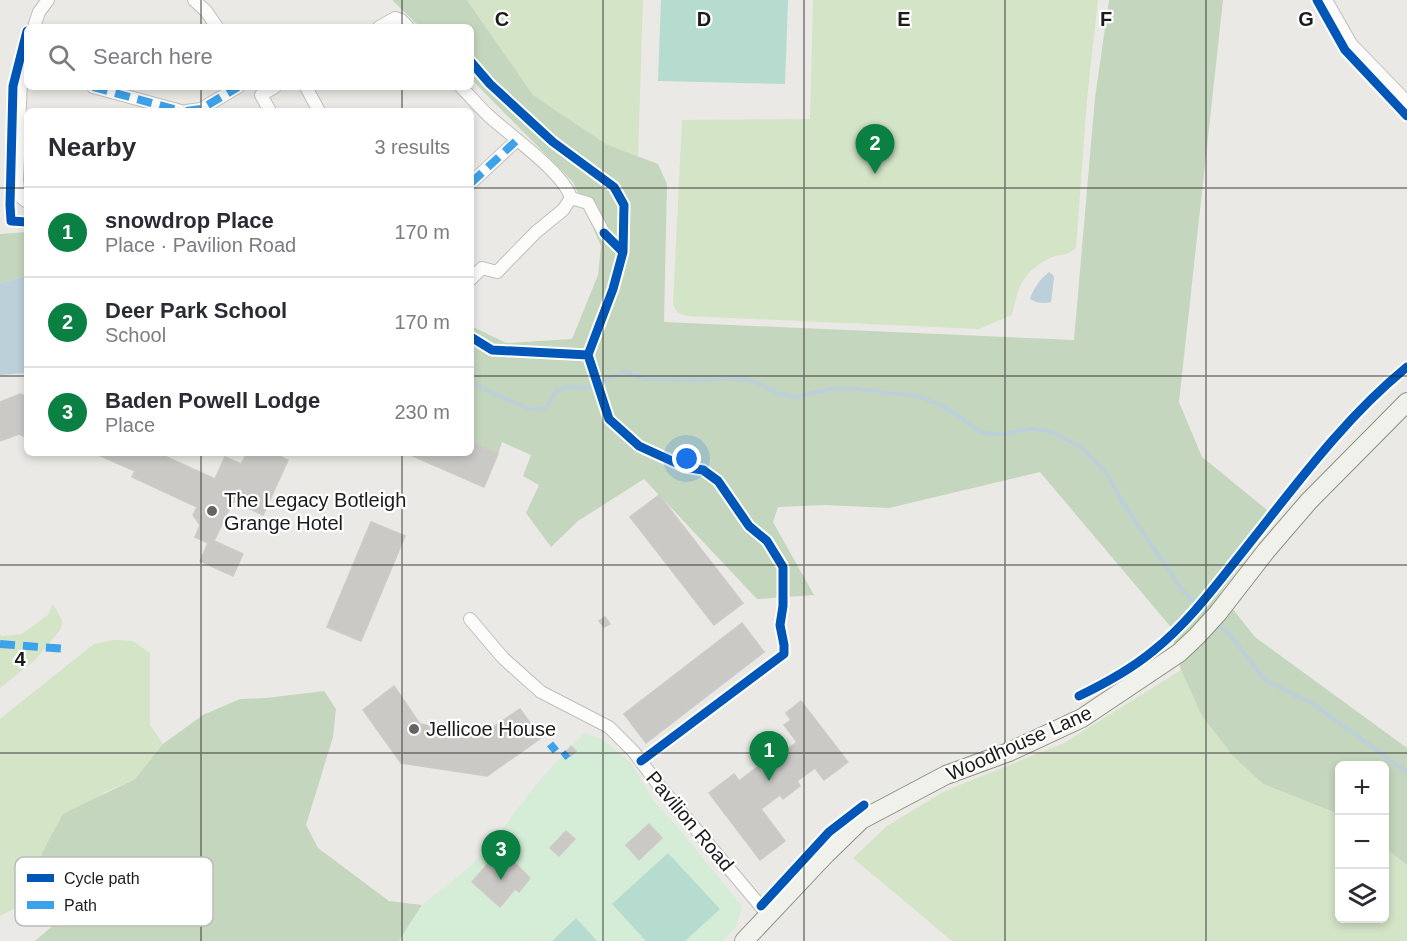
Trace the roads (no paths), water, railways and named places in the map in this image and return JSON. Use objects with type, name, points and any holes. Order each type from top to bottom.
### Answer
[{"type":"street","points":[[35,24],[39,12],[48,0]]},
{"type":"street","points":[[194,0],[206,11],[215,24]]},
{"type":"street","points":[[1326,0],[1351,44],[1407,102]]},
{"type":"street","points":[[384,24],[395,18],[405,24]]},
{"type":"street","points":[[24,83],[17,181],[19,196],[24,200]]},
{"type":"street","points":[[104,90],[170,108]]},
{"type":"street","points":[[203,108],[233,90]]},
{"type":"street","points":[[308,90],[317,108]]},
{"type":"street","points":[[464,90],[488,115],[554,172],[568,189],[571,198]]},
{"type":"street","points":[[258,91],[268,108]]},
{"type":"street","points":[[474,180],[517,140]]},
{"type":"street","points":[[571,198],[588,203],[604,233]]},
{"type":"street","points":[[474,276],[482,268],[497,272],[536,232],[563,210],[571,198]]},
{"type":"street","name":"Woodhouse Lane","points":[[744,941],[861,820],[946,776],[1009,752],[1082,718],[1179,653],[1212,619],[1309,501],[1407,402]]},
{"type":"street","name":"Pavilion Road","points":[[470,619],[503,658],[541,692],[609,727],[634,752],[653,778],[768,915]]},
{"type":"water","points":[[1049,272],[1054,278],[1051,302],[1040,303],[1030,299],[1033,291]]},
{"type":"water","points":[[24,276],[24,373],[0,375],[0,284]]},
{"type":"waterway","points":[[474,384],[528,409],[546,408],[557,390],[569,387],[587,388],[624,372],[646,379],[735,378],[754,381],[779,394],[796,397],[831,389],[855,389],[919,396],[948,409],[982,433],[1002,434],[1032,429],[1052,432],[1079,446],[1105,471],[1125,506],[1183,591],[1209,616]]},
{"type":"waterway","points":[[1216,623],[1231,636],[1265,680],[1313,704],[1407,772]]},
{"type":"place","name":"Deer Park School","points":[[875,174]]},
{"type":"place","name":"The Legacy Botleigh Grange Hotel","points":[[212,511]]},
{"type":"place","name":"Jellicoe House","points":[[414,729]]},
{"type":"place","name":"snowdrop Place","points":[[769,781]]},
{"type":"place","name":"Baden Powell Lodge","points":[[501,880]]}]
